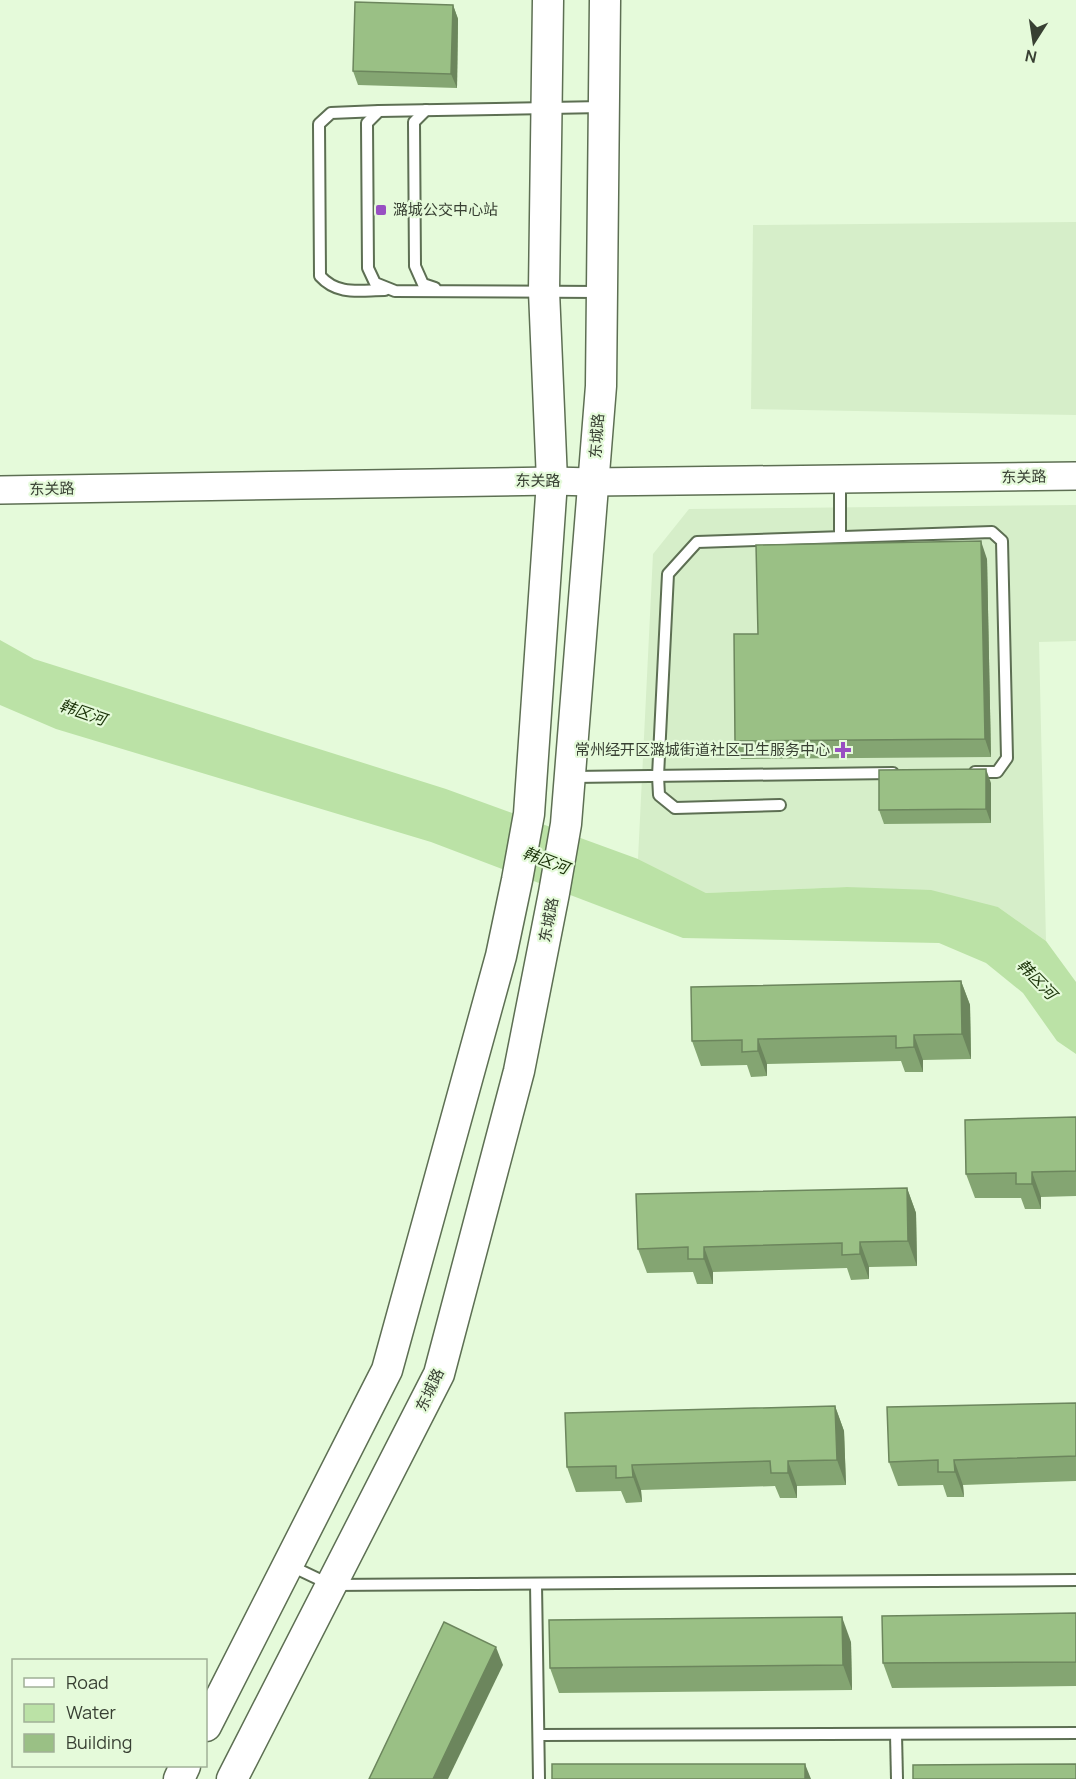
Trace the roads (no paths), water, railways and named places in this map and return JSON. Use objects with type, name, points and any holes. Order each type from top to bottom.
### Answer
[{"type":"main road","points":[[207,1724],[387,1370],[501,956],[517,880],[529,814],[552,481],[544,291],[548,0]]},
{"type":"main road","name":"东城路","points":[[232,1779],[439,1374],[519,1071],[566,824],[601,386],[605,0]]},
{"type":"street","name":"东关路","points":[[0,490],[552,481],[1076,476]]},
{"type":"lane","points":[[602,292],[342,290],[329,285],[320,276],[319,124],[331,113],[603,107]]},
{"type":"lane","points":[[426,110],[414,122],[415,266],[423,284],[444,291]]},
{"type":"lane","points":[[379,111],[367,123],[368,267],[375,283],[394,291]]},
{"type":"lane","points":[[840,479],[840,537]]},
{"type":"lane","points":[[780,805],[675,808],[659,795],[668,574],[698,542],[992,532],[1002,541],[1007,758],[997,772],[962,772]]},
{"type":"lane","points":[[569,777],[903,773]]},
{"type":"lane","points":[[288,1564],[331,1585],[1076,1580]]},
{"type":"lane","points":[[536,1584],[539,1779]]},
{"type":"lane","points":[[539,1735],[1076,1733]]},
{"type":"lane","points":[[896,1734],[897,1779]]},
{"type":"water","name":"韩区河","points":[[0,640],[34,659],[446,789],[638,859],[706,893],[847,887],[931,890],[998,907],[1046,941],[1076,982],[1076,1054],[1057,1041],[1023,993],[986,963],[939,943],[683,938],[431,842],[56,729],[0,705]]},
{"type":"place","name":"潞城公交中心站","points":[[381,210]]},
{"type":"place","name":"常州经开区潞城街道社区卫生服务中心","points":[[843,750]]}]
